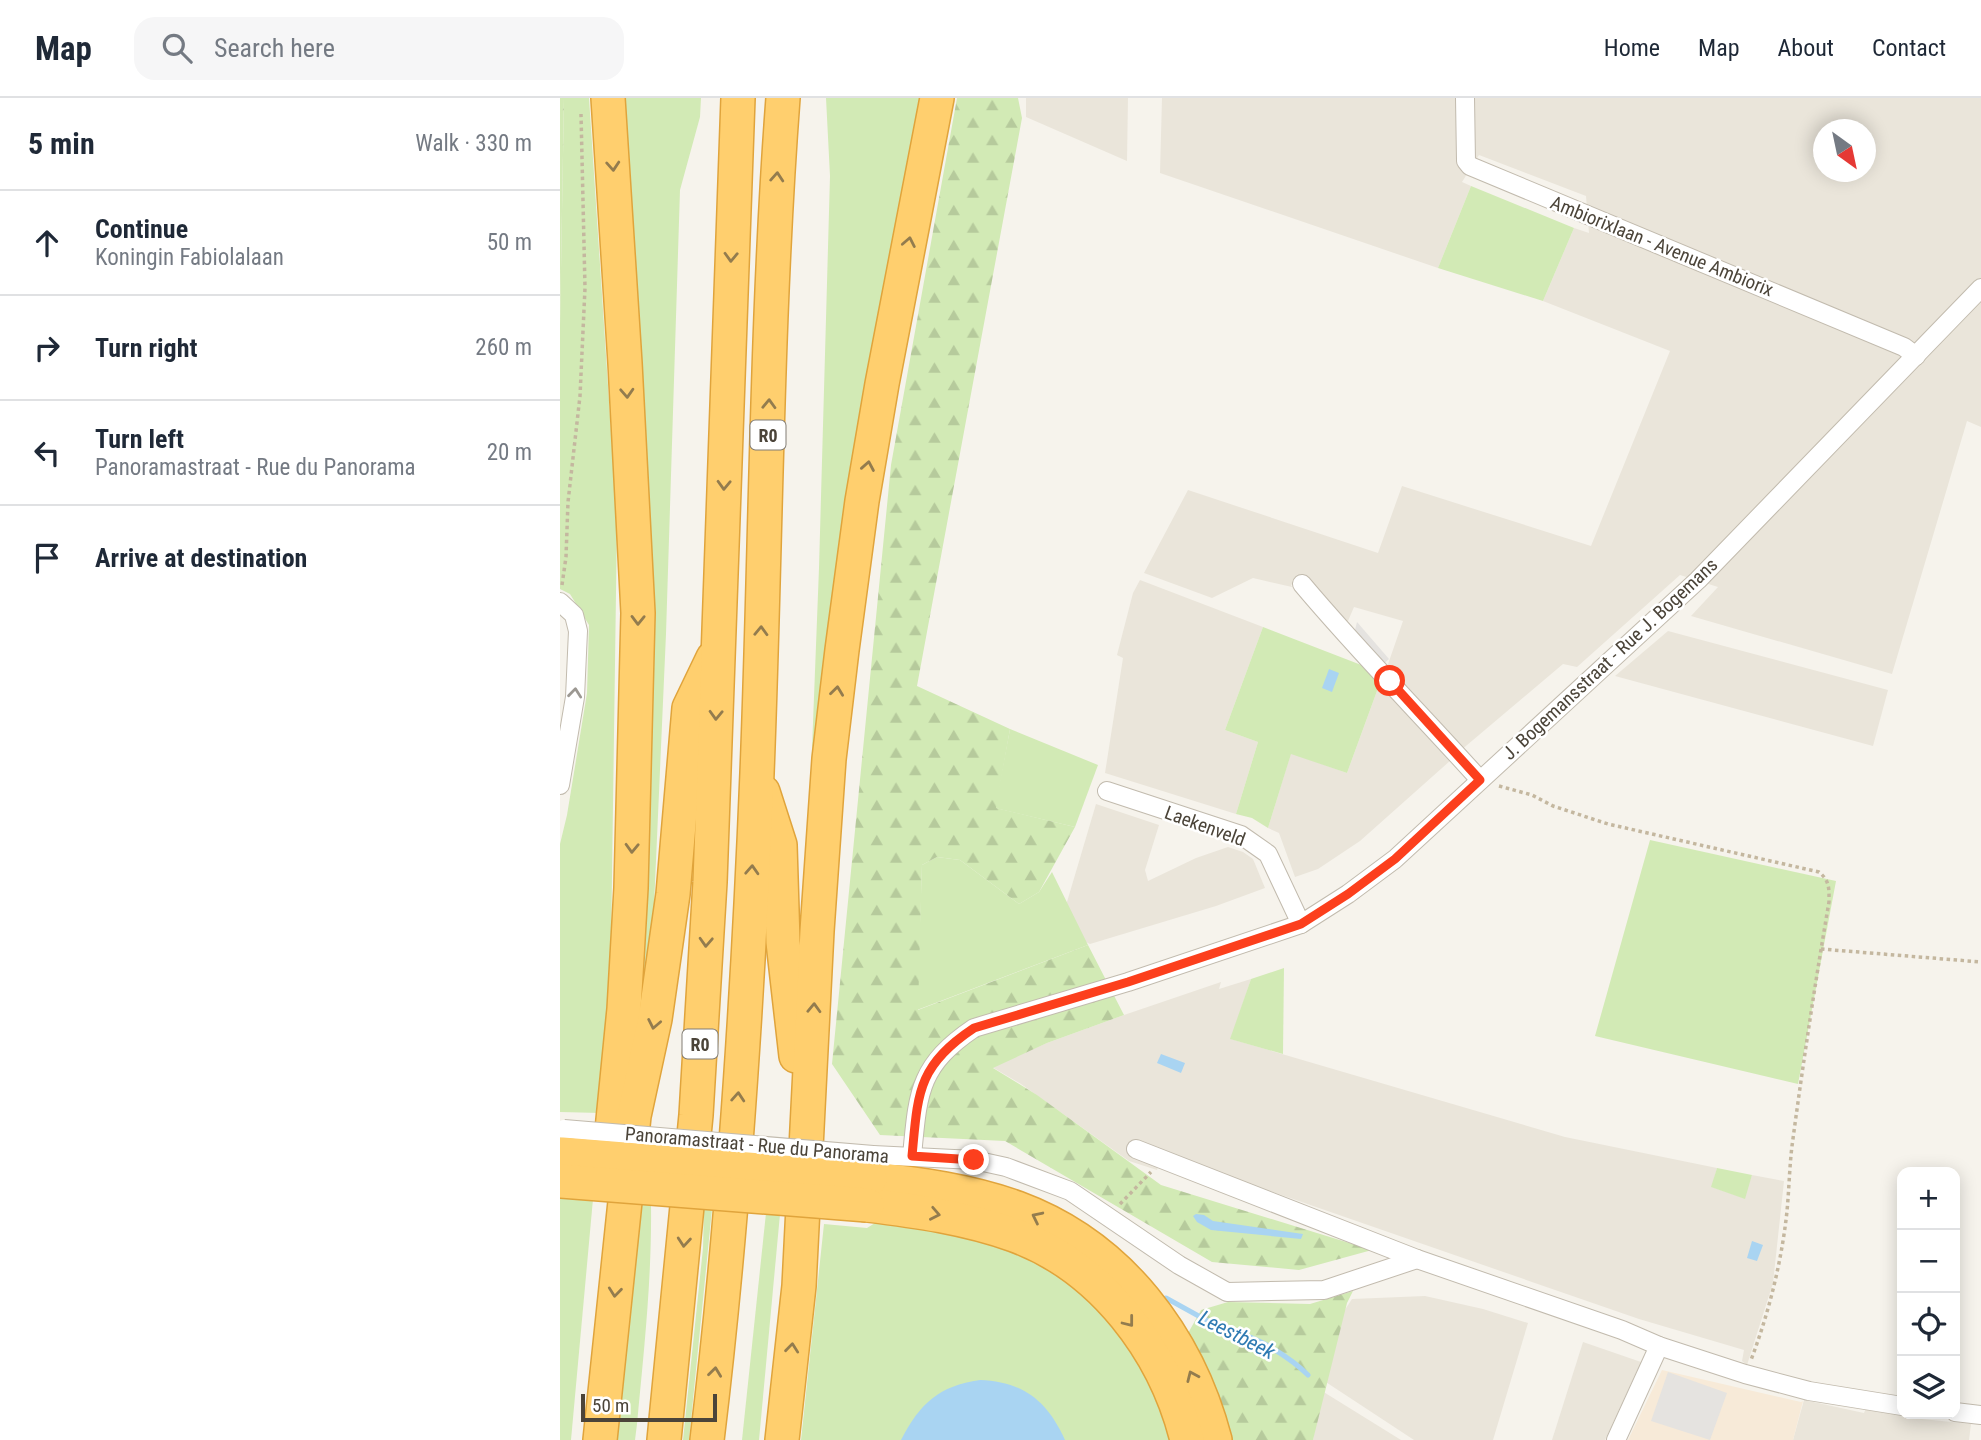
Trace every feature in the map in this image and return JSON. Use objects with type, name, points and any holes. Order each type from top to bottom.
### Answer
[{"type":"highway","name":"R0","points":[[664,1440],[696,1115],[710,882],[738,98]]},
{"type":"highway","name":"R0","points":[[707,1440],[719,1339],[746,995],[757,773],[775,199],[783,98]]},
{"type":"highway","points":[[782,1440],[799,1286],[817,931],[830,759],[851,576],[882,384],[937,98]]},
{"type":"highway","points":[[595,104],[638,613],[631,888],[624,1009],[612,1130],[625,1199]]},
{"type":"highway","points":[[600,1440],[634,1116],[655,1019],[673,894],[689,708],[718,646]]},
{"type":"highway","points":[[757,773],[780,845],[783,942],[794,1045],[807,1125]]},
{"type":"highway","points":[[561,1155],[936,1187],[1003,1203],[1033,1215],[1065,1231],[1094,1251],[1132,1284],[1164,1324],[1196,1383],[1215,1440]]},
{"type":"highway","points":[[870,1180],[926,1212],[972,1222],[1016,1236],[1050,1253],[1079,1272],[1104,1293],[1150,1352],[1171,1393],[1186,1440]]},
{"type":"street","name":"Ambiorixlaan - Avenue Ambiorix","points":[[1465,98],[1466,160],[1470,166],[1904,347],[1916,356]]},
{"type":"street","name":"J. Bogemansstraat - Rue J. Bogemans","points":[[912,1156],[916,1111],[923,1080],[939,1056],[974,1028],[1128,982],[1301,924],[1395,859],[1698,580],[1981,288]]},
{"type":"street","points":[[1302,584],[1351,643],[1390,681],[1480,780]]},
{"type":"street","points":[[560,602],[573,615],[578,631],[575,697],[560,785]]},
{"type":"street","name":"Laekenveld","points":[[1107,791],[1241,835],[1252,842],[1268,854],[1273,862],[1301,924]]},
{"type":"street","points":[[1136,1149],[1418,1259],[1622,1330],[1659,1346],[1745,1374],[1809,1391],[1897,1405]]},
{"type":"street","name":"Panoramastraat - Rue du Panorama","points":[[870,1180],[912,1156],[974,1160],[1006,1167],[1070,1191],[1179,1265],[1227,1293],[1324,1290],[1418,1259]]},
{"type":"street","points":[[1616,1440],[1659,1346]]},
{"type":"street","points":[[1960,1413],[1981,1415]]},
{"type":"path","points":[[560,591],[566,556],[568,502],[580,396],[595,104]]},
{"type":"path","points":[[1480,780],[1532,794],[1553,806],[1608,824],[1819,872],[1829,884],[1829,902],[1788,1181],[1787,1219],[1762,1332],[1745,1374]]},
{"type":"path","points":[[1821,949],[1981,962]]},
{"type":"path","points":[[1115,1209],[1146,1178]]},
{"type":"shaded area","points":[[1026,98],[1128,98],[1127,161],[1026,117]]},
{"type":"shaded area","points":[[1162,98],[1981,98],[1981,427],[1967,421],[1892,674],[1691,616],[1718,587],[1680,575],[1577,667],[1563,664],[1460,751],[1387,667],[1403,621],[1354,607],[1345,628],[1301,576],[1292,587],[1253,578],[1212,598],[1144,573],[1188,490],[1378,553],[1402,486],[1591,546],[1670,351],[1543,301],[1574,228],[1589,233],[1586,196],[1479,155],[1462,182],[1471,186],[1438,268],[1160,173]]},
{"type":"shaded area","points":[[1140,580],[1263,627],[1225,730],[1258,742],[1236,814],[1105,773],[1123,658],[1117,655],[1133,593]]},
{"type":"shaded area","points":[[1357,622],[1389,659],[1379,668],[1353,638]]},
{"type":"shaded area","points":[[1668,631],[1888,690],[1873,746],[1615,676]]},
{"type":"shaded area","points":[[1381,680],[1451,760],[1360,841],[1318,869],[1295,877],[1279,833],[1268,828],[1291,753],[1347,773]]},
{"type":"shaded area","points":[[1096,804],[1159,825],[1145,870],[1148,881],[1196,858],[1228,847],[1253,859],[1265,888],[1216,906],[1090,944],[1059,929]]},
{"type":"shaded area","points":[[1251,979],[1231,1039],[1565,1137],[1717,1168],[1712,1187],[1744,1198],[1752,1175],[1784,1181],[1773,1283],[1747,1365],[1742,1361],[1744,1350],[1639,1319],[1163,1154],[1157,1170],[1129,1161],[1021,1084],[992,1067],[1047,1043],[1221,982],[1219,989]]},
{"type":"shaded area","points":[[1425,1296],[1483,1309],[1528,1323],[1493,1440],[1414,1440],[1306,1369],[1352,1299]]},
{"type":"shaded area","points":[[1583,1342],[1641,1362],[1605,1440],[1552,1440]]},
{"type":"shaded area","points":[[1662,1370],[1803,1401],[1793,1440],[1628,1440]]},
{"type":"shaded area","points":[[1668,1372],[1727,1393],[1710,1440],[1651,1421]]},
{"type":"shaded area","points":[[1322,1391],[1401,1440],[1313,1440]]},
{"type":"shaded area","points":[[1804,1400],[1864,1413],[1866,1408],[1897,1414],[1897,1419],[1971,1424],[1969,1440],[1793,1440]]},
{"type":"green space","points":[[560,98],[564,98],[560,325]]},
{"type":"green space","points":[[564,98],[589,98],[617,522],[611,947],[601,1113],[560,1112],[560,844],[587,693],[589,625],[570,594],[560,589],[560,325]]},
{"type":"green space","points":[[622,98],[701,98],[700,117],[680,190],[666,634],[654,906],[641,1025]]},
{"type":"green space","points":[[826,98],[924,98],[810,800],[830,176]]},
{"type":"green space","points":[[957,98],[1018,98],[1022,118],[917,686],[1010,729],[996,808],[1075,827],[1039,892],[1019,904],[960,860],[937,857],[922,865],[918,1010],[1088,945],[1124,1015],[1047,1043],[993,1068],[1037,1095],[1161,1185],[1372,1250],[1299,1270],[1212,1262],[1005,1141],[880,1135],[832,1064],[891,465]]},
{"type":"green space","points":[[1471,186],[1574,228],[1543,301],[1438,268]]},
{"type":"green space","points":[[1263,627],[1369,668],[1381,680],[1347,773],[1291,754],[1268,828],[1252,818],[1236,814],[1258,742],[1225,730]]},
{"type":"green space","points":[[1010,729],[1098,765],[1075,827],[995,808]]},
{"type":"green space","points":[[1650,840],[1836,881],[1798,1084],[1595,1036]]},
{"type":"green space","points":[[937,857],[960,860],[1019,904],[1039,892],[1052,872],[1088,945],[917,1010],[922,865]]},
{"type":"green space","points":[[1284,968],[1283,1054],[1230,1039],[1251,979]]},
{"type":"green space","points":[[1717,1168],[1752,1175],[1745,1199],[1711,1187]]},
{"type":"green space","points":[[560,1197],[593,1199],[571,1440],[560,1440]]},
{"type":"green space","points":[[637,1203],[651,1204],[651,1232],[637,1424],[635,1440],[612,1440]]},
{"type":"green space","points":[[704,1208],[712,1209],[689,1440],[683,1440],[703,1248]]},
{"type":"green space","points":[[766,1213],[780,1214],[759,1440],[742,1440]]},
{"type":"green space","points":[[875,1223],[955,1233],[1032,1257],[1102,1308],[1158,1393],[1172,1440],[801,1440],[824,1224],[867,1228]]},
{"type":"green space","points":[[1353,1291],[1347,1303],[1313,1440],[1229,1440],[1225,1414],[1187,1335],[1201,1310],[1228,1302],[1310,1304]]},
{"type":"water","points":[[1329,669],[1339,673],[1332,692],[1322,688]]},
{"type":"water","points":[[1161,1054],[1185,1063],[1181,1073],[1157,1063]]},
{"type":"water","points":[[1204,1215],[1213,1221],[1303,1234],[1301,1239],[1211,1230],[1197,1222],[1193,1216]]},
{"type":"water","points":[[1752,1241],[1763,1245],[1757,1261],[1747,1258]]},
{"type":"water","points":[[980,1380],[1009,1385],[1032,1396],[1050,1414],[1065,1440],[901,1440],[916,1416],[932,1398],[953,1387]]},
{"type":"waterway","name":"Leestbeek","points":[[1166,1298],[1233,1335],[1250,1337],[1261,1342],[1308,1375]]},
{"type":"route","points":[[974,1160],[912,1156],[916,1111],[923,1080],[939,1056],[955,1041],[974,1028],[1128,982],[1301,924],[1395,859],[1480,780],[1390,681]]}]
